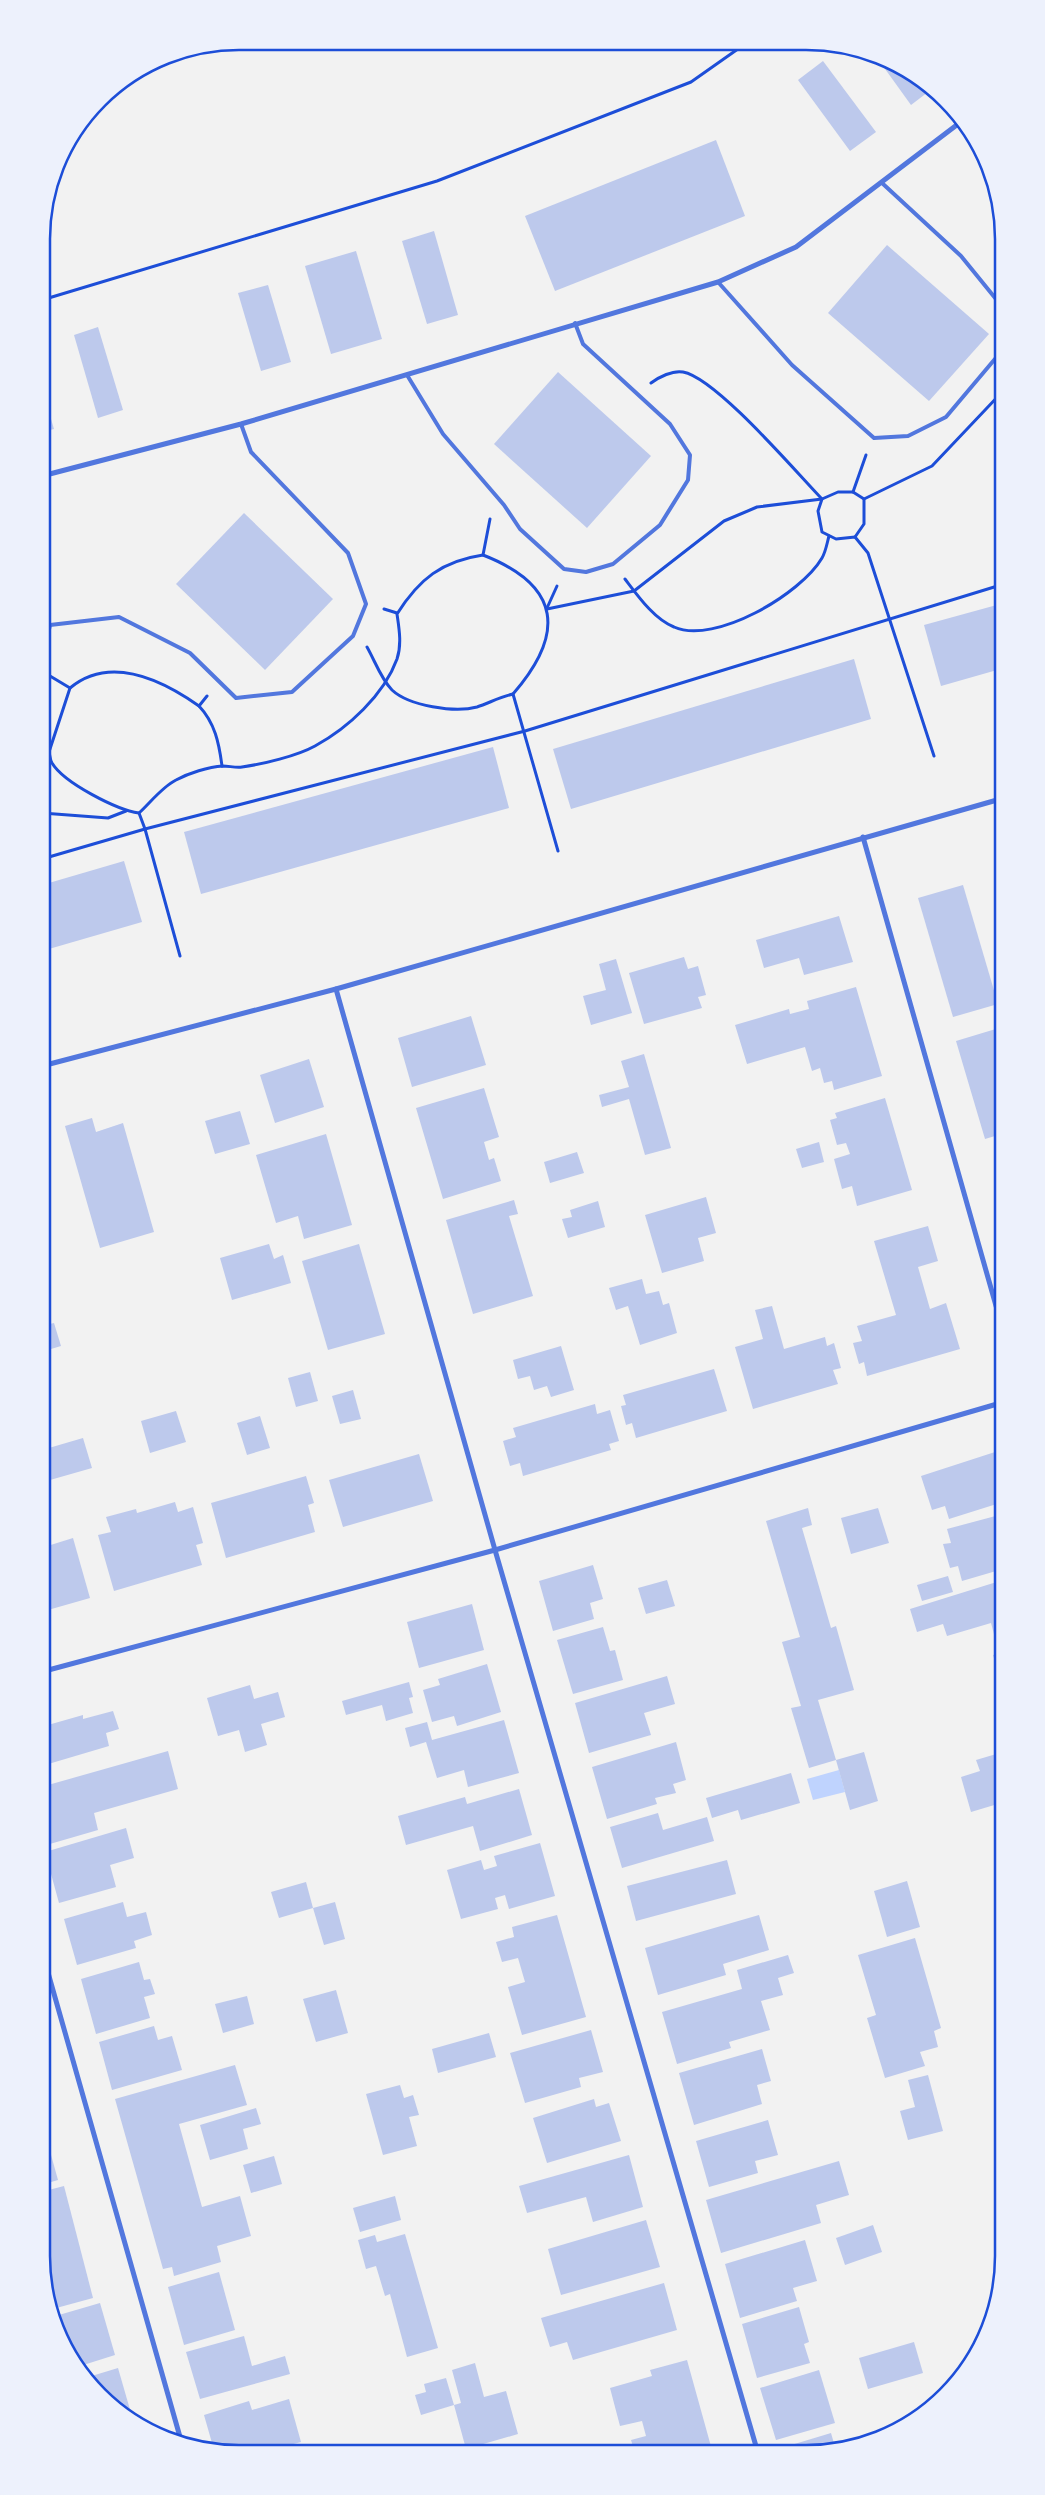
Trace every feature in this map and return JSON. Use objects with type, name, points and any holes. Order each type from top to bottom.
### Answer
[{"type":"street","points":[[50,474],[241,424],[718,282],[796,247],[957,125]]},
{"type":"street","points":[[50,1064],[336,989],[995,800]]},
{"type":"street","points":[[863,837],[995,1302]]},
{"type":"street","points":[[336,989],[495,1550],[755,2445]]},
{"type":"street","points":[[50,1670],[495,1550],[995,1405]]},
{"type":"street","points":[[50,1980],[180,2436]]},
{"type":"lane","points":[[882,183],[961,256],[995,298]]},
{"type":"lane","points":[[718,282],[792,365],[874,438],[908,436],[946,417],[995,359]]},
{"type":"lane","points":[[407,375],[444,434],[504,505],[520,529],[564,569],[586,572],[613,564],[660,524],[688,480],[690,455],[670,424],[583,344],[576,323]]},
{"type":"lane","points":[[50,625],[119,617],[190,653],[236,698],[292,692],[352,636],[366,604],[348,553],[252,452],[241,424]]},
{"type":"path","points":[[50,298],[437,181],[691,82],[736,50]]},
{"type":"path","points":[[637,394],[660,376],[683,372],[704,382],[749,421],[822,499]]},
{"type":"path","points":[[864,499],[932,466],[995,400]]},
{"type":"path","points":[[853,492],[874,438]]},
{"type":"path","points":[[547,609],[634,591],[724,522],[758,507],[822,499],[838,492],[853,492],[864,499]]},
{"type":"path","points":[[822,499],[818,511],[818,521],[822,532],[836,539],[855,537],[864,524],[864,499]]},
{"type":"path","points":[[483,555],[490,519],[504,505]]},
{"type":"path","points":[[634,591],[657,616],[674,627],[691,631],[714,628],[745,618],[770,606],[800,582],[822,558],[829,536]]},
{"type":"path","points":[[855,537],[868,553],[888,620],[934,756]]},
{"type":"path","points":[[139,813],[174,781],[196,772],[222,766],[240,768],[314,747],[342,729],[365,707],[385,682],[397,658],[400,636],[397,614],[410,594],[432,574],[460,559],[483,555],[511,568],[531,585],[545,604],[549,618],[542,650],[528,676],[513,694],[497,697],[477,706],[460,709],[438,707],[410,700],[394,691],[385,682],[366,645],[352,636]]},
{"type":"path","points":[[547,609],[564,569]]},
{"type":"path","points":[[50,857],[145,829],[525,731],[995,587]]},
{"type":"path","points":[[50,749],[70,688],[81,679],[96,674],[127,673],[154,679],[176,690],[199,706],[209,716],[218,740],[222,766]]},
{"type":"path","points":[[50,677],[70,688]]},
{"type":"path","points":[[199,706],[219,681]]},
{"type":"path","points":[[513,694],[558,851]]},
{"type":"path","points":[[50,757],[51,762],[69,780],[126,811],[139,813]]},
{"type":"path","points":[[50,814],[108,818],[126,811]]},
{"type":"path","points":[[139,813],[180,956]]},
{"type":"water","points":[[839,1770],[845,1792],[813,1800],[807,1779]]},
{"type":"building","points":[[823,61],[876,132],[850,151],[798,80]]},
{"type":"building","points":[[883,66],[926,93],[911,105]]},
{"type":"building","points":[[716,140],[745,216],[555,291],[525,216]]},
{"type":"building","points":[[434,231],[458,315],[427,324],[402,241]]},
{"type":"building","points":[[887,245],[989,334],[929,401],[828,313]]},
{"type":"building","points":[[356,251],[382,339],[331,354],[305,266]]},
{"type":"building","points":[[268,285],[291,362],[261,371],[238,293]]},
{"type":"building","points":[[98,327],[123,410],[98,418],[74,335]]},
{"type":"building","points":[[558,372],[651,456],[587,528],[494,444]]},
{"type":"building","points":[[50,416],[54,429],[50,430]]},
{"type":"building","points":[[244,513],[333,599],[265,670],[176,584]]},
{"type":"building","points":[[995,605],[995,671],[941,686],[924,625]]},
{"type":"building","points":[[854,659],[871,719],[571,809],[553,749]]},
{"type":"building","points":[[493,747],[509,808],[201,894],[184,832]]},
{"type":"building","points":[[124,861],[142,922],[50,949],[50,883]]},
{"type":"building","points":[[963,885],[995,994],[995,1005],[953,1017],[918,898]]},
{"type":"building","points":[[839,916],[853,962],[804,975],[799,958],[764,968],[756,940]]},
{"type":"building","points":[[684,957],[688,969],[698,966],[706,995],[698,997],[702,1008],[644,1024],[629,973]]},
{"type":"building","points":[[616,959],[632,1013],[591,1025],[583,996],[606,990],[599,964]]},
{"type":"building","points":[[856,987],[882,1076],[834,1090],[832,1081],[824,1083],[820,1068],[812,1071],[805,1047],[747,1064],[735,1025],[789,1009],[790,1014],[809,1009],[807,1001]]},
{"type":"building","points":[[471,1016],[486,1065],[412,1087],[398,1038]]},
{"type":"building","points":[[995,1029],[995,1136],[985,1139],[956,1041]]},
{"type":"building","points":[[644,1054],[671,1148],[645,1155],[629,1099],[602,1107],[599,1095],[629,1087],[621,1061]]},
{"type":"building","points":[[309,1059],[324,1107],[275,1123],[260,1075]]},
{"type":"building","points":[[484,1088],[499,1137],[484,1142],[489,1160],[494,1158],[501,1181],[443,1199],[416,1108]]},
{"type":"building","points":[[885,1098],[912,1190],[857,1206],[852,1186],[842,1189],[834,1159],[850,1154],[846,1143],[837,1145],[830,1120],[837,1118],[835,1113]]},
{"type":"building","points":[[240,1111],[250,1144],[215,1154],[205,1121]]},
{"type":"building","points":[[92,1118],[96,1132],[123,1123],[154,1232],[100,1248],[65,1126]]},
{"type":"building","points":[[326,1134],[352,1225],[304,1239],[298,1216],[276,1223],[256,1155]]},
{"type":"building","points":[[819,1142],[824,1162],[802,1168],[796,1149]]},
{"type":"building","points":[[577,1152],[584,1173],[550,1183],[544,1162]]},
{"type":"building","points":[[706,1197],[716,1233],[698,1238],[704,1261],[662,1273],[645,1215]]},
{"type":"building","points":[[514,1200],[518,1214],[509,1216],[533,1296],[473,1314],[446,1220]]},
{"type":"building","points":[[598,1201],[605,1227],[568,1238],[562,1219],[572,1217],[570,1210]]},
{"type":"building","points":[[928,1226],[938,1261],[918,1267],[930,1309],[946,1303],[960,1349],[867,1376],[864,1362],[859,1364],[853,1343],[862,1341],[857,1326],[896,1315],[874,1241]]},
{"type":"building","points":[[269,1244],[274,1259],[283,1255],[291,1283],[232,1300],[220,1258]]},
{"type":"building","points":[[359,1244],[385,1334],[328,1350],[302,1261]]},
{"type":"building","points":[[642,1279],[646,1294],[659,1291],[663,1305],[669,1303],[677,1333],[640,1345],[628,1306],[616,1310],[609,1288]]},
{"type":"building","points":[[772,1306],[784,1349],[825,1337],[827,1346],[834,1343],[841,1368],[833,1370],[838,1384],[753,1409],[735,1347],[763,1339],[755,1310]]},
{"type":"building","points":[[54,1323],[61,1346],[50,1349],[50,1324]]},
{"type":"building","points":[[561,1346],[574,1390],[551,1397],[547,1386],[534,1390],[530,1376],[518,1379],[513,1360]]},
{"type":"building","points":[[714,1369],[727,1411],[636,1438],[632,1423],[626,1425],[621,1406],[626,1405],[623,1395]]},
{"type":"building","points":[[310,1372],[318,1401],[296,1407],[288,1378]]},
{"type":"building","points":[[353,1390],[361,1419],[340,1424],[332,1396]]},
{"type":"building","points":[[595,1404],[597,1414],[610,1410],[619,1441],[609,1444],[611,1450],[523,1476],[520,1463],[510,1466],[503,1441],[516,1437],[513,1428]]},
{"type":"building","points":[[176,1411],[186,1442],[150,1453],[141,1421]]},
{"type":"building","points":[[260,1416],[270,1448],[247,1455],[237,1423]]},
{"type":"building","points":[[83,1438],[92,1468],[50,1480],[50,1448]]},
{"type":"building","points":[[995,1452],[995,1505],[949,1519],[945,1506],[932,1510],[921,1476]]},
{"type":"building","points":[[419,1454],[433,1501],[343,1527],[329,1480]]},
{"type":"building","points":[[306,1476],[314,1503],[308,1505],[315,1532],[226,1558],[211,1503]]},
{"type":"building","points":[[175,1502],[178,1512],[193,1507],[203,1543],[196,1545],[202,1565],[114,1591],[98,1535],[111,1532],[106,1517],[136,1509],[137,1513]]},
{"type":"building","points":[[808,1508],[812,1525],[802,1528],[831,1628],[836,1626],[854,1690],[818,1700],[836,1760],[809,1768],[791,1708],[801,1706],[782,1642],[800,1637],[766,1521]]},
{"type":"building","points":[[878,1508],[889,1543],[851,1554],[841,1518]]},
{"type":"building","points":[[995,1516],[995,1571],[962,1581],[958,1566],[950,1568],[943,1544],[951,1543],[947,1529]]},
{"type":"building","points":[[73,1538],[90,1598],[50,1609],[50,1545]]},
{"type":"building","points":[[593,1565],[603,1599],[590,1603],[594,1619],[553,1631],[539,1581]]},
{"type":"building","points":[[948,1576],[953,1592],[922,1601],[917,1585]]},
{"type":"building","points":[[667,1580],[675,1606],[646,1614],[638,1588]]},
{"type":"building","points":[[995,1582],[995,1638],[991,1623],[947,1636],[943,1624],[917,1632],[910,1609]]},
{"type":"building","points":[[472,1604],[484,1650],[419,1668],[407,1622]]},
{"type":"building","points":[[603,1627],[610,1651],[615,1650],[623,1680],[573,1694],[557,1640]]},
{"type":"building","points":[[487,1664],[501,1712],[457,1726],[454,1716],[432,1722],[423,1690],[440,1685],[438,1679]]},
{"type":"building","points":[[667,1676],[675,1704],[644,1713],[651,1735],[589,1753],[575,1703]]},
{"type":"building","points":[[409,1682],[413,1697],[409,1698],[413,1713],[386,1721],[382,1705],[346,1715],[342,1701]]},
{"type":"building","points":[[250,1685],[254,1699],[278,1692],[285,1717],[261,1724],[267,1745],[245,1752],[239,1730],[218,1736],[207,1698]]},
{"type":"building","points":[[113,1711],[119,1729],[106,1733],[109,1746],[50,1764],[50,1724],[83,1715],[83,1719]]},
{"type":"building","points":[[504,1720],[519,1773],[468,1787],[464,1770],[437,1778],[426,1742],[410,1747],[405,1728],[427,1722],[432,1740]]},
{"type":"building","points":[[676,1742],[686,1780],[673,1784],[676,1793],[655,1798],[657,1804],[607,1819],[592,1767]]},
{"type":"building","points":[[168,1751],[178,1789],[94,1813],[98,1830],[50,1844],[50,1784]]},
{"type":"building","points":[[864,1752],[878,1801],[850,1810],[836,1760]]},
{"type":"building","points":[[995,1754],[995,1805],[971,1812],[961,1777],[980,1771],[976,1760]]},
{"type":"building","points":[[791,1773],[800,1803],[741,1820],[738,1810],[712,1818],[706,1798]]},
{"type":"building","points":[[519,1789],[532,1835],[480,1851],[473,1826],[406,1845],[398,1816],[465,1797],[467,1804]]},
{"type":"building","points":[[658,1813],[663,1830],[707,1817],[714,1841],[622,1868],[610,1827]]},
{"type":"building","points":[[126,1828],[134,1858],[110,1865],[116,1887],[59,1903],[50,1870],[50,1851]]},
{"type":"building","points":[[540,1843],[555,1896],[509,1909],[505,1895],[495,1898],[498,1909],[461,1919],[447,1870],[481,1860],[484,1870],[497,1866],[494,1856]]},
{"type":"building","points":[[727,1860],[736,1894],[636,1921],[627,1886]]},
{"type":"building","points":[[907,1881],[920,1927],[887,1937],[874,1891]]},
{"type":"building","points":[[306,1882],[313,1908],[279,1918],[271,1892]]},
{"type":"building","points":[[123,1902],[127,1917],[146,1912],[152,1935],[134,1941],[136,1948],[77,1965],[64,1919]]},
{"type":"building","points":[[335,1902],[345,1939],[324,1945],[313,1908]]},
{"type":"building","points":[[557,1915],[586,2017],[522,2035],[508,1987],[525,1982],[518,1958],[502,1962],[496,1942],[514,1937],[512,1927]]},
{"type":"building","points":[[759,1915],[769,1950],[723,1964],[726,1975],[658,1995],[645,1948]]},
{"type":"building","points":[[915,1938],[941,2028],[934,2031],[938,2047],[920,2052],[925,2066],[885,2078],[867,2018],[876,2015],[858,1955]]},
{"type":"building","points":[[788,1955],[794,1973],[778,1978],[783,1995],[761,2001],[770,2030],[729,2042],[731,2048],[677,2064],[662,2012],[742,1989],[737,1970]]},
{"type":"building","points":[[139,1962],[144,1980],[150,1979],[155,1994],[144,1997],[150,2018],[96,2034],[81,1979]]},
{"type":"building","points":[[336,1990],[348,2033],[316,2042],[303,1999]]},
{"type":"building","points":[[247,1996],[254,2024],[223,2033],[215,2004]]},
{"type":"building","points":[[154,2026],[158,2040],[172,2036],[182,2070],[112,2090],[99,2042]]},
{"type":"building","points":[[591,2030],[603,2072],[579,2078],[581,2087],[525,2103],[510,2053]]},
{"type":"building","points":[[489,2033],[496,2057],[438,2073],[432,2049]]},
{"type":"building","points":[[762,2049],[771,2081],[757,2085],[762,2104],[694,2125],[679,2073]]},
{"type":"building","points":[[235,2065],[247,2105],[179,2124],[202,2207],[240,2196],[251,2236],[217,2246],[221,2262],[174,2276],[172,2267],[163,2269],[115,2099]]},
{"type":"building","points":[[928,2075],[943,2131],[908,2140],[900,2111],[915,2107],[908,2080]]},
{"type":"building","points":[[400,2085],[404,2098],[413,2095],[419,2115],[409,2117],[417,2146],[383,2155],[366,2094]]},
{"type":"building","points":[[594,2099],[596,2107],[609,2103],[621,2141],[547,2163],[533,2118]]},
{"type":"building","points":[[256,2108],[261,2124],[243,2129],[248,2149],[210,2160],[200,2125]]},
{"type":"building","points":[[768,2120],[778,2155],[755,2161],[758,2173],[709,2187],[696,2141]]},
{"type":"building","points":[[50,2151],[58,2180],[50,2182]]},
{"type":"building","points":[[629,2155],[643,2207],[593,2222],[586,2197],[527,2213],[519,2186]]},
{"type":"building","points":[[274,2156],[282,2184],[251,2193],[243,2165]]},
{"type":"building","points":[[839,2161],[849,2195],[816,2205],[821,2223],[721,2253],[706,2200]]},
{"type":"building","points":[[64,2186],[93,2298],[57,2308],[50,2268],[50,2190]]},
{"type":"building","points":[[395,2196],[401,2220],[360,2232],[353,2208]]},
{"type":"building","points":[[646,2220],[660,2267],[561,2295],[548,2249]]},
{"type":"building","points":[[873,2225],[882,2252],[845,2265],[836,2238]]},
{"type":"building","points":[[405,2234],[438,2348],[407,2357],[390,2294],[385,2296],[376,2266],[366,2269],[358,2240],[375,2235],[377,2242]]},
{"type":"building","points":[[805,2240],[817,2281],[793,2288],[797,2301],[740,2318],[725,2264]]},
{"type":"building","points":[[219,2272],[235,2330],[184,2345],[168,2287]]},
{"type":"building","points":[[664,2283],[677,2330],[573,2360],[567,2342],[550,2347],[541,2318]]},
{"type":"building","points":[[100,2303],[115,2355],[85,2365],[69,2340],[59,2315]]},
{"type":"building","points":[[799,2307],[809,2342],[804,2344],[810,2363],[757,2378],[742,2324]]},
{"type":"building","points":[[244,2336],[252,2366],[285,2356],[290,2374],[200,2399],[186,2352]]},
{"type":"building","points":[[914,2342],[923,2373],[868,2389],[859,2358]]},
{"type":"building","points":[[687,2360],[711,2445],[633,2445],[631,2440],[646,2436],[642,2421],[620,2426],[610,2388],[652,2376],[650,2370]]},
{"type":"building","points":[[475,2363],[484,2397],[506,2391],[518,2434],[480,2445],[465,2445],[454,2405],[461,2403],[452,2370]]},
{"type":"building","points":[[118,2368],[130,2410],[105,2390],[93,2376]]},
{"type":"building","points":[[819,2370],[835,2423],[776,2440],[760,2388]]},
{"type":"building","points":[[446,2378],[454,2405],[421,2415],[415,2395],[426,2392],[424,2384]]},
{"type":"building","points":[[289,2399],[301,2442],[290,2445],[227,2445],[212,2443],[204,2415],[249,2401],[252,2410]]},
{"type":"building","points":[[831,2433],[834,2443],[818,2445],[791,2445]]}]
